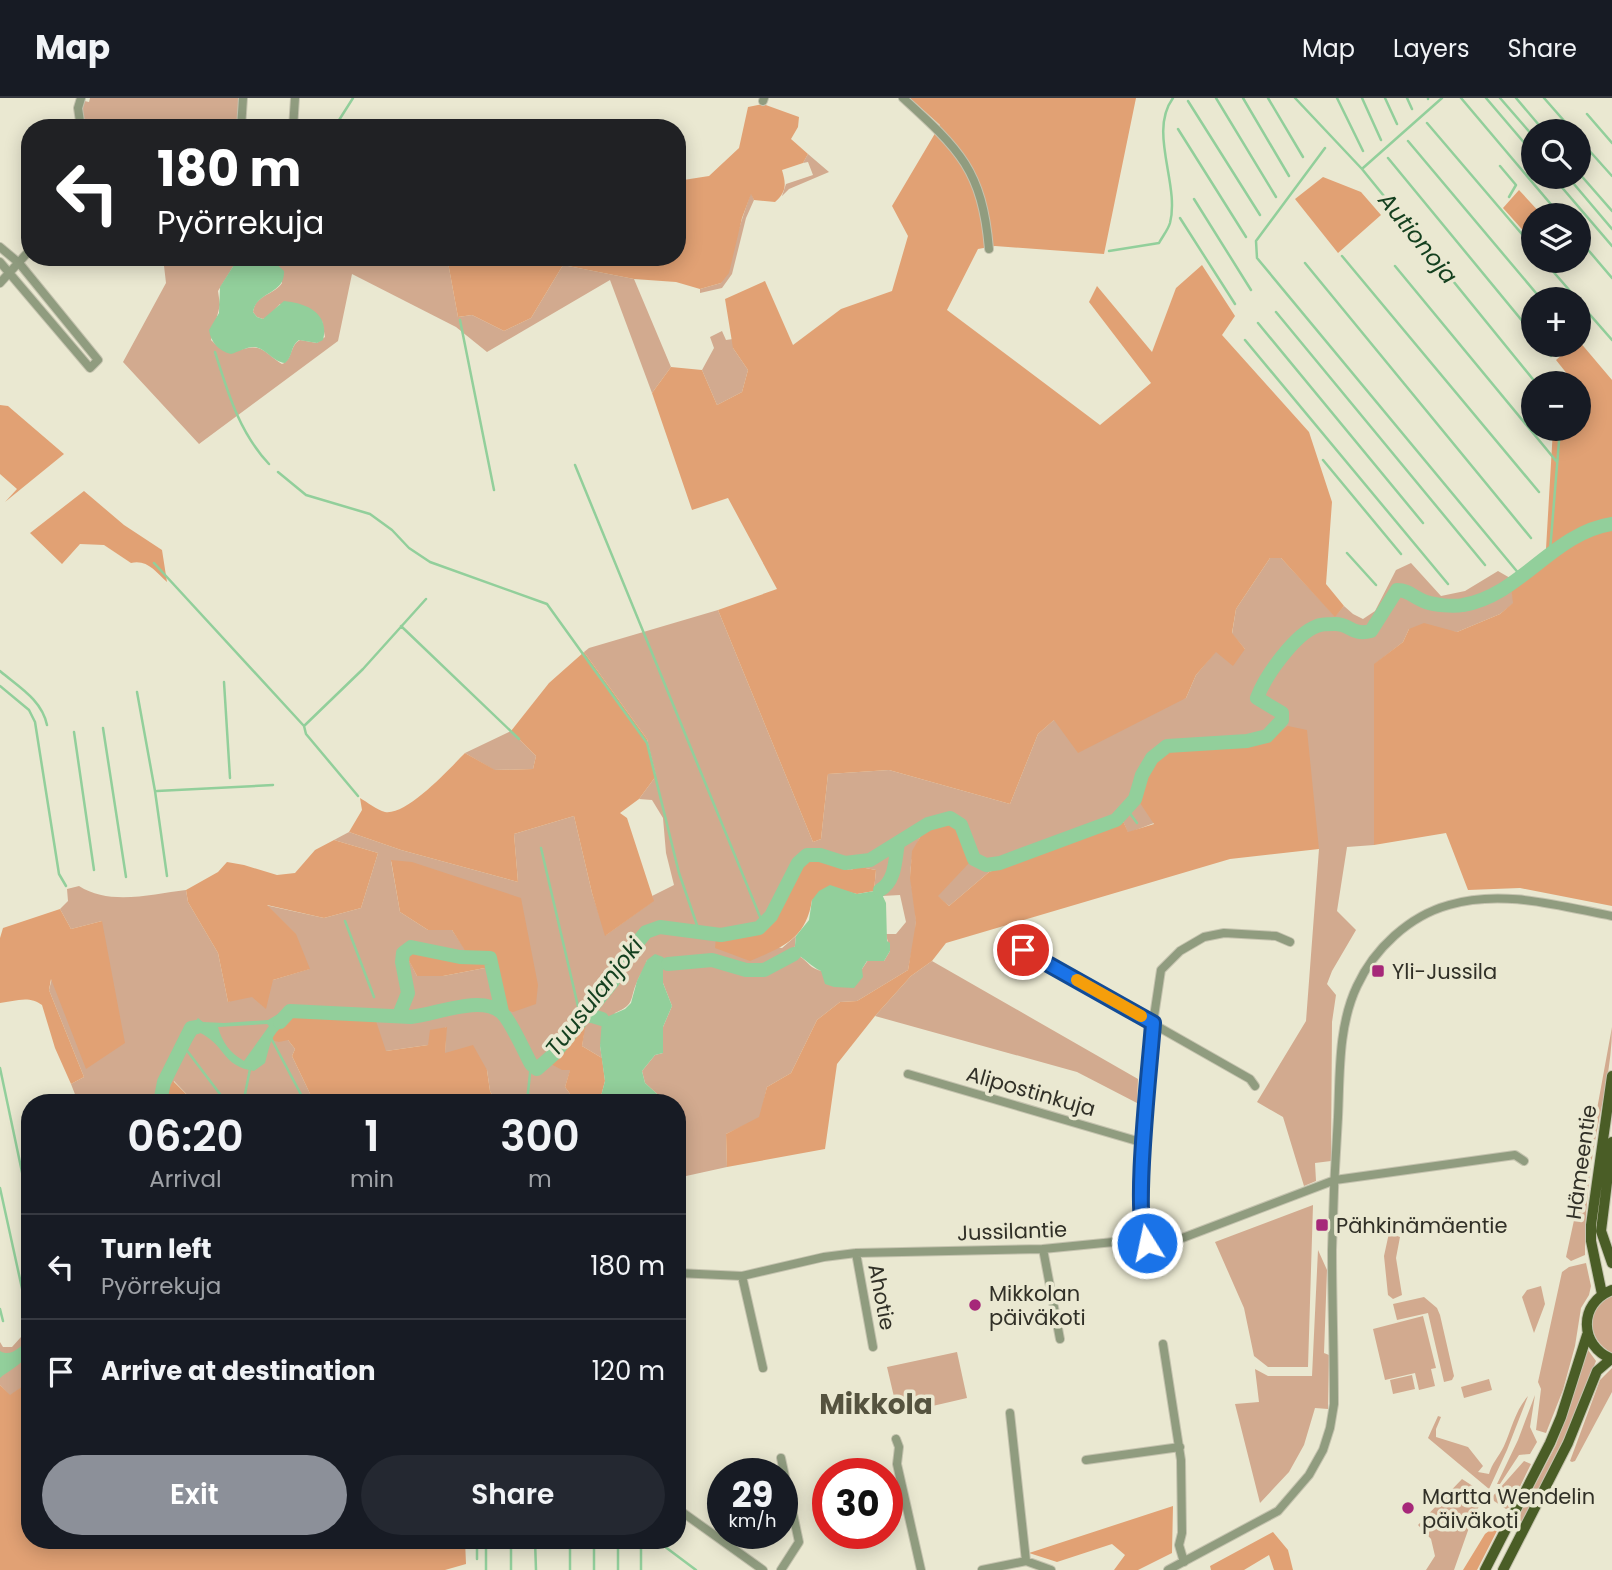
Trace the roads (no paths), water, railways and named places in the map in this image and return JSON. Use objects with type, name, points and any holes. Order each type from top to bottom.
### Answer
[{"type":"main road","name":"Hämeentie","points":[[1607,1292],[1594,1259],[1591,1225],[1612,1076]]},
{"type":"main road","name":"Hämeentie","points":[[1612,1142],[1601,1231],[1612,1263]]},
{"type":"main road","points":[[1485,1570],[1561,1417],[1587,1335],[1589,1309],[1607,1292]]},
{"type":"main road","points":[[1503,1570],[1568,1443],[1597,1371],[1611,1359],[1594,1347],[1587,1335]]},
{"type":"street","points":[[80,98],[80,119]]},
{"type":"street","points":[[242,119],[243,98]]},
{"type":"street","points":[[294,119],[295,98]]},
{"type":"street","points":[[903,98],[937,129],[960,155],[975,179],[982,199],[989,249]]},
{"type":"street","points":[[0,247],[21,265]]},
{"type":"street","points":[[0,283],[21,261]]},
{"type":"street","points":[[0,262],[90,368],[98,360],[21,266]]},
{"type":"street","points":[[1168,1570],[1278,1511],[1309,1475],[1323,1450],[1334,1404],[1332,1249],[1340,1067],[1345,1020],[1357,985],[1366,969],[1398,933],[1421,916],[1448,905],[1477,899],[1520,899],[1609,915]]},
{"type":"street","points":[[1144,1239],[1140,1191],[1153,1023],[1161,970],[1180,951],[1205,937],[1224,933],[1276,936],[1290,942]]},
{"type":"street","points":[[1023,950],[1250,1079],[1255,1086]]},
{"type":"street","name":"Alipostinkuja","points":[[908,1074],[1144,1143]]},
{"type":"street","name":"Jussilantie","points":[[686,1273],[742,1276],[824,1257],[856,1253],[1043,1249],[1144,1239],[1156,1247],[1335,1180],[1515,1155],[1524,1161]]},
{"type":"street","points":[[1043,1249],[1060,1339]]},
{"type":"street","name":"Ahotie","points":[[856,1253],[873,1347]]},
{"type":"street","points":[[742,1276],[763,1368]]},
{"type":"street","points":[[1163,1344],[1180,1447],[1182,1533],[1179,1545],[1184,1562]]},
{"type":"street","points":[[1010,1413],[1026,1561]]},
{"type":"street","points":[[896,1439],[899,1447],[897,1464],[921,1570]]},
{"type":"street","points":[[1086,1460],[1180,1447]]},
{"type":"street","points":[[686,1515],[763,1570]]},
{"type":"street","points":[[781,1570],[794,1549]]},
{"type":"street","points":[[982,1570],[1026,1561],[1051,1570]]},
{"type":"waterway","points":[[340,119],[353,98]]},
{"type":"waterway","points":[[1109,251],[1159,243],[1169,226],[1172,208],[1163,126],[1173,98]]},
{"type":"waterway","points":[[1216,98],[1276,197]]},
{"type":"waterway","points":[[1243,98],[1289,176]]},
{"type":"waterway","points":[[1268,98],[1303,157]]},
{"type":"waterway","name":"Autionoja","points":[[1295,98],[1362,169],[1526,371]]},
{"type":"waterway","points":[[1337,98],[1363,151]]},
{"type":"waterway","points":[[1362,98],[1381,140]]},
{"type":"waterway","points":[[1385,98],[1397,124]]},
{"type":"waterway","points":[[1407,98],[1412,109]]},
{"type":"waterway","points":[[1363,168],[1442,98]]},
{"type":"waterway","points":[[1461,98],[1550,203]]},
{"type":"waterway","points":[[1486,98],[1521,139]]},
{"type":"waterway","points":[[1500,98],[1521,122]]},
{"type":"waterway","points":[[1516,98],[1534,119]]},
{"type":"waterway","points":[[1544,98],[1562,119]]},
{"type":"waterway","points":[[1188,101],[1260,215]]},
{"type":"waterway","points":[[1587,114],[1612,143]]},
{"type":"waterway","points":[[1427,123],[1521,233]]},
{"type":"waterway","points":[[1178,129],[1246,237]]},
{"type":"waterway","points":[[1408,141],[1531,287]]},
{"type":"waterway","points":[[1325,148],[1256,241],[1257,258],[1520,575]]},
{"type":"waterway","points":[[1591,153],[1612,176]]},
{"type":"waterway","points":[[1388,158],[1521,319]]},
{"type":"waterway","points":[[1500,166],[1516,185],[1509,197]]},
{"type":"waterway","points":[[1591,187],[1612,211]]},
{"type":"waterway","points":[[1563,189],[1612,246]]},
{"type":"waterway","points":[[1578,189],[1612,229]]},
{"type":"waterway","points":[[1194,199],[1251,290]]},
{"type":"waterway","points":[[1180,218],[1235,304]]},
{"type":"waterway","points":[[1591,253],[1612,278]]},
{"type":"waterway","points":[[1342,256],[1539,492]]},
{"type":"waterway","points":[[1305,263],[1531,538]]},
{"type":"waterway","points":[[1395,266],[1557,462]]},
{"type":"waterway","points":[[1554,273],[1567,287]]},
{"type":"waterway","points":[[1276,312],[1485,565]]},
{"type":"waterway","points":[[1591,316],[1612,340]]},
{"type":"waterway","points":[[460,320],[494,490]]},
{"type":"waterway","points":[[1258,323],[1423,523]]},
{"type":"waterway","points":[[1245,340],[1448,584]]},
{"type":"waterway","points":[[215,352],[242,425],[269,464]]},
{"type":"waterway","name":"Autionoja","points":[[1550,551],[1559,441]]},
{"type":"waterway","points":[[1323,460],[1401,554]]},
{"type":"waterway","points":[[575,465],[763,924]]},
{"type":"waterway","points":[[278,472],[306,495],[370,514],[392,530],[409,548],[430,562],[547,604],[647,743],[679,873],[699,931]]},
{"type":"waterway","name":"Tuusulanjoki","points":[[280,1022],[290,1011],[411,1017],[482,1005],[492,1007],[505,1016],[531,1064],[537,1069],[554,1054],[613,981],[624,959],[646,932],[660,927],[721,935],[759,928],[771,916],[798,863],[807,855],[820,855],[845,863],[870,860],[928,824],[950,818],[961,825],[974,859],[986,865],[1000,863],[1116,820],[1135,799],[1142,775],[1152,758],[1167,746],[1247,741],[1267,736],[1282,720],[1282,713],[1257,698],[1290,646],[1308,630],[1319,625],[1339,624],[1359,632],[1371,631],[1397,590],[1405,591],[1426,602],[1444,605],[1463,605],[1484,599],[1520,577],[1572,539],[1612,524]]},
{"type":"waterway","points":[[1347,553],[1376,585]]},
{"type":"waterway","points":[[154,563],[304,726],[363,669],[426,599]]},
{"type":"waterway","points":[[401,626],[519,739]]},
{"type":"waterway","points":[[0,671],[35,701],[47,725]]},
{"type":"waterway","points":[[224,682],[230,778]]},
{"type":"waterway","points":[[0,686],[29,710],[35,722],[59,874],[66,886]]},
{"type":"waterway","points":[[137,692],[167,876]]},
{"type":"waterway","points":[[304,726],[306,734],[358,796]]},
{"type":"waterway","points":[[103,728],[126,877]]},
{"type":"waterway","points":[[74,732],[94,870]]},
{"type":"waterway","points":[[157,791],[273,785]]},
{"type":"waterway","points":[[1126,808],[1137,823]]},
{"type":"waterway","points":[[880,890],[892,875],[898,843]]},
{"type":"waterway","points":[[541,848],[581,1019]]},
{"type":"waterway","points":[[345,921],[374,997]]},
{"type":"waterway","name":"Tuusulanjoki","points":[[399,1015],[408,993],[402,962],[403,953],[411,947],[460,957],[490,958],[502,1012]]},
{"type":"waterway","points":[[668,964],[712,960],[746,970],[764,970],[794,954]]},
{"type":"waterway","points":[[586,1014],[602,1019]]},
{"type":"waterway","name":"Tuusulanjoki","points":[[162,1094],[164,1082],[191,1028],[197,1027]]},
{"type":"waterway","points":[[271,1038],[301,1094]]},
{"type":"waterway","points":[[182,1044],[220,1094]]},
{"type":"waterway","points":[[528,1094],[531,1064]]},
{"type":"waterway","points":[[0,1068],[21,1167]]},
{"type":"waterway","points":[[245,1094],[250,1069]]},
{"type":"waterway","points":[[0,1188],[21,1284]]},
{"type":"waterway","points":[[0,1309],[3,1321]]},
{"type":"waterway","points":[[477,1549],[477,1559]]},
{"type":"waterway","points":[[486,1549],[486,1570]]},
{"type":"waterway","points":[[511,1549],[511,1570]]},
{"type":"waterway","points":[[535,1549],[536,1570]]},
{"type":"waterway","points":[[570,1549],[570,1570]]},
{"type":"waterway","points":[[594,1549],[594,1570]]},
{"type":"waterway","points":[[618,1549],[618,1570]]},
{"type":"waterway","points":[[641,1549],[641,1570]]},
{"type":"waterway","points":[[668,1549],[696,1570]]},
{"type":"place","name":"Yli-Jussila","points":[[1378,971]]},
{"type":"place","name":"Pähkinämäentie","points":[[1322,1225]]},
{"type":"place","name":"Mikkolan päiväkoti","points":[[975,1305]]},
{"type":"place","name":"Martta Wendelin päiväkoti","points":[[1408,1508]]},
{"type":"district","name":"Mikkola","points":[[876,1404]]}]
